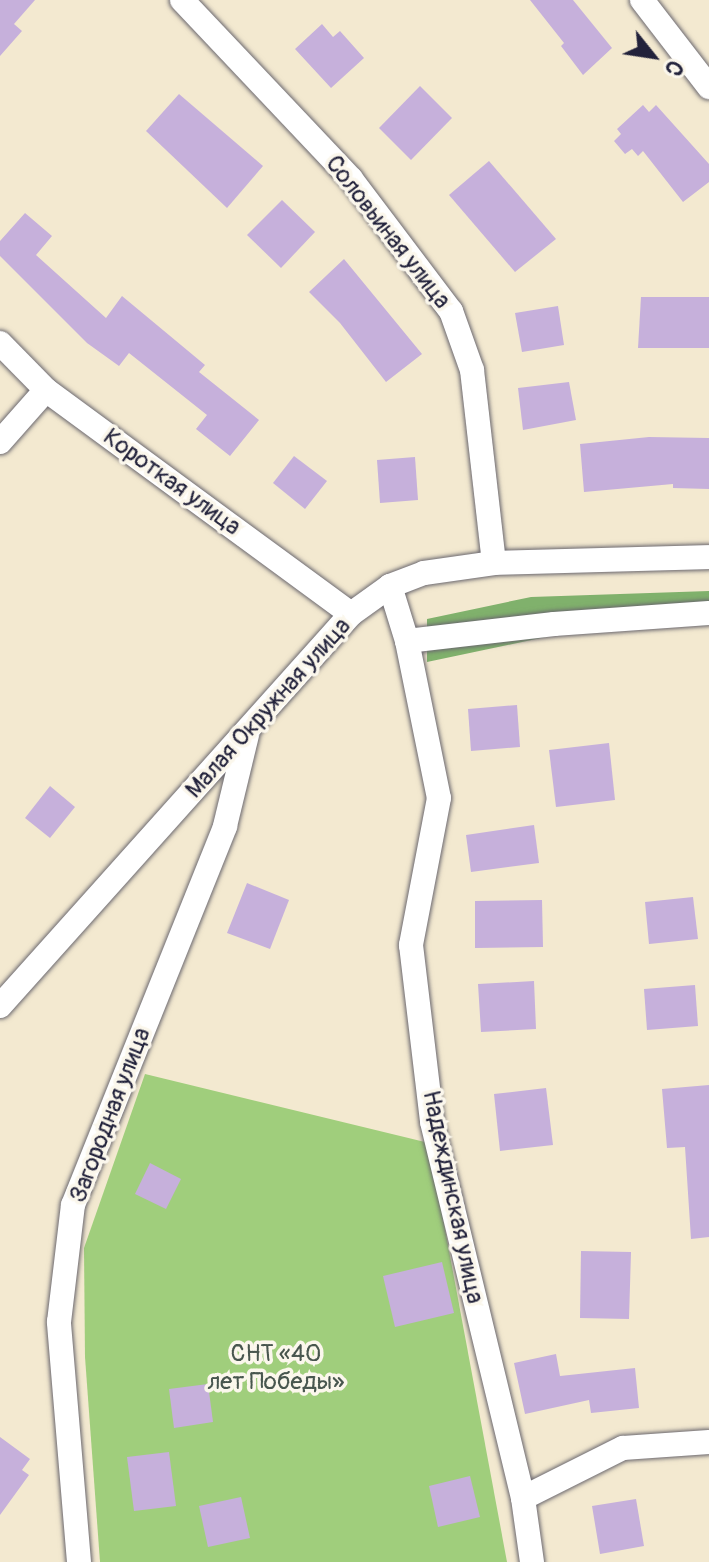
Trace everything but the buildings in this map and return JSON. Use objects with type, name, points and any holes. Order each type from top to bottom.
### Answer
[{"type":"street","name":"Соловьиная улица","points":[[182,0],[351,179],[451,311],[472,370],[494,563]]},
{"type":"street","points":[[642,0],[709,87]]},
{"type":"street","name":"Короткая улица","points":[[0,343],[46,390],[351,614]]},
{"type":"street","points":[[0,442],[46,390]]},
{"type":"street","name":"Малая Окружная улица","points":[[0,1006],[351,614],[390,586],[424,573],[494,563],[709,557]]},
{"type":"street","name":"Надеждинская улица","points":[[390,586],[407,641],[439,798],[411,945],[432,1122],[523,1498],[532,1562]]},
{"type":"street","points":[[407,641],[554,624],[709,613]]},
{"type":"street","name":"Загородная улица","points":[[79,1562],[59,1322],[73,1205],[225,826],[247,733]]},
{"type":"street","points":[[523,1498],[623,1448],[709,1442]]},
{"type":"green space","points":[[709,591],[709,625],[569,632],[427,662],[427,619],[531,597]]},
{"type":"green space","name":"СНТ «40 лет Победы»","points":[[145,1074],[429,1143],[507,1562],[100,1562],[85,1357],[84,1248]]}]
